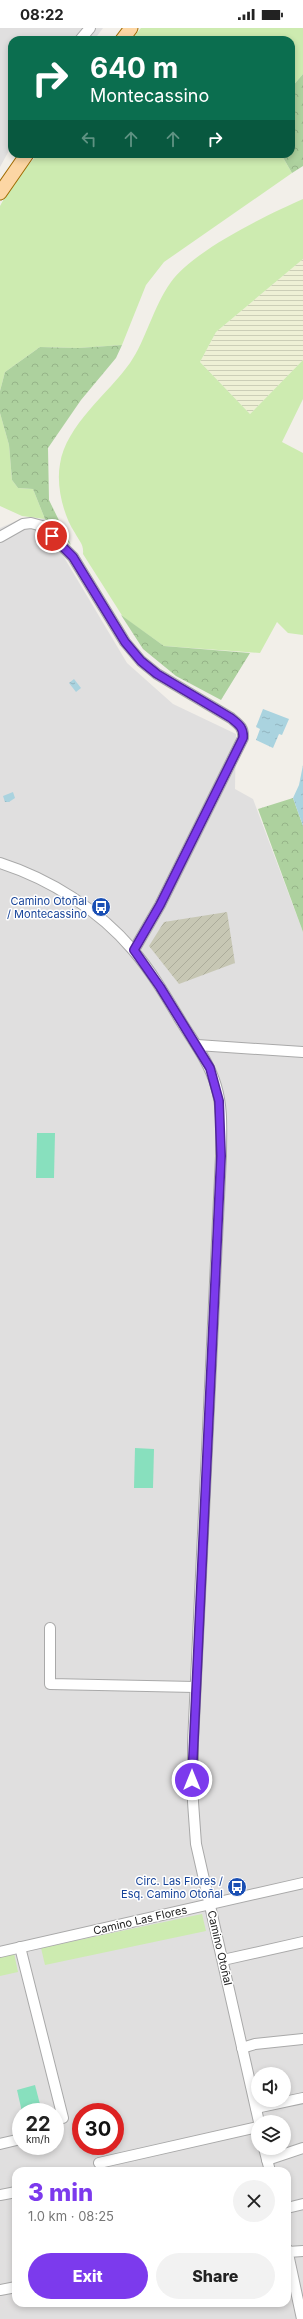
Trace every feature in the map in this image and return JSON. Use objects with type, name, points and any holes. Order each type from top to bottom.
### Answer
[{"type":"main road","points":[[125,36],[132,28]]},
{"type":"main road","points":[[0,193],[24,158]]},
{"type":"street","points":[[83,36],[90,28]]},
{"type":"street","points":[[0,537],[23,524],[31,523],[42,526],[73,557],[125,642],[141,661],[157,674],[231,718],[242,727],[244,732],[243,738],[160,905],[134,950]]},
{"type":"street","name":"Camino Otoñal","points":[[0,863],[35,877],[70,896],[105,922],[134,950],[197,1045],[210,1068],[216,1088],[222,1127],[195,1687],[192,1768],[194,1822],[202,1877],[210,1904],[258,2115]]},
{"type":"street","points":[[197,1045],[303,1052]]},
{"type":"street","points":[[50,1628],[50,1684],[195,1687]]},
{"type":"street","name":"Camino Las Flores","points":[[0,1952],[303,1883]]},
{"type":"street","points":[[223,1960],[303,1942]]},
{"type":"street","points":[[20,1947],[59,2103]]},
{"type":"street","points":[[242,2048],[255,2044],[303,2039]]},
{"type":"street","points":[[256,2108],[303,2098]]},
{"type":"street","points":[[99,2163],[251,2129]]},
{"type":"street","points":[[0,2144],[12,2141]]},
{"type":"street","points":[[267,2160],[303,2148]]},
{"type":"street","points":[[266,2155],[269,2167]]},
{"type":"street","points":[[0,2195],[12,2193]]},
{"type":"street","points":[[291,2207],[303,2204]]},
{"type":"street","points":[[291,2250],[303,2251]]},
{"type":"street","points":[[291,2265],[302,2308],[302,2319]]},
{"type":"street","points":[[0,2290],[12,2288]]},
{"type":"shaded area","points":[[0,28],[103,28],[97,36],[8,36],[8,152],[0,167]]},
{"type":"shaded area","points":[[303,259],[303,360],[250,414],[200,362],[216,332]]},
{"type":"shaded area","points":[[23,518],[45,519],[65,559],[127,663],[173,704],[236,734],[235,789],[253,799],[303,932],[303,2319],[0,2319],[0,528]]},
{"type":"shaded area","points":[[227,912],[235,963],[179,984],[149,946],[164,922]]},
{"type":"green space","points":[[141,28],[303,28],[303,74],[295,83],[295,36],[134,36]]},
{"type":"green space","points":[[303,74],[303,166],[292,173],[283,158],[295,158],[295,83]]},
{"type":"green space","points":[[34,158],[283,158],[292,173],[164,262],[146,285],[122,345],[78,348],[40,347],[5,372],[0,391],[0,206],[13,182]]},
{"type":"green space","points":[[303,199],[303,259],[216,332],[200,362],[250,414],[303,360],[303,399],[282,442],[303,453],[303,635],[288,633],[277,622],[260,653],[164,646],[123,617],[83,554],[82,545],[67,518],[60,490],[59,472],[64,450],[70,436],[79,423],[121,375],[136,354],[159,302],[171,282],[182,270],[196,258],[232,234]]},
{"type":"green space","points":[[122,345],[116,358],[81,400],[48,448],[49,500],[71,545],[45,519],[33,489],[18,488],[12,480],[9,445],[0,413],[0,391],[5,372],[40,347],[78,348]]},
{"type":"green space","points":[[0,413],[9,445],[12,480],[18,488],[33,489],[45,519],[22,516],[0,506]]},
{"type":"green space","points":[[121,615],[164,646],[250,653],[221,700],[176,676],[143,649]]},
{"type":"green space","points":[[293,798],[303,826],[303,932],[258,809]]},
{"type":"green space","points":[[37,1133],[55,1133],[54,1178],[36,1178]]},
{"type":"green space","points":[[135,1448],[154,1449],[153,1488],[134,1488]]},
{"type":"green space","points":[[202,1914],[206,1931],[45,1965],[41,1948]]},
{"type":"green space","points":[[14,1953],[18,1972],[0,1976],[0,1956]]},
{"type":"green space","points":[[35,2085],[40,2103],[20,2103],[17,2090]]},
{"type":"water","points":[[74,679],[81,688],[76,692],[69,683]]},
{"type":"water","points":[[263,709],[289,719],[282,735],[279,734],[273,748],[256,740],[260,729],[256,727]]},
{"type":"water","points":[[303,765],[303,826],[293,798],[299,785]]},
{"type":"water","points":[[13,792],[15,798],[9,802],[5,802],[3,796]]},
{"type":"place","name":"Camino Otoñal / Montecassino","points":[[101,907]]},
{"type":"place","name":"Circ. Las Flores / Esq. Camino Otoñal","points":[[237,1887]]},
{"type":"route","points":[[52,536],[73,557],[125,642],[141,661],[157,674],[231,718],[242,727],[244,732],[243,738],[160,905],[134,950],[160,987],[210,1068],[219,1101],[222,1127],[193,1729],[192,1780]]}]
